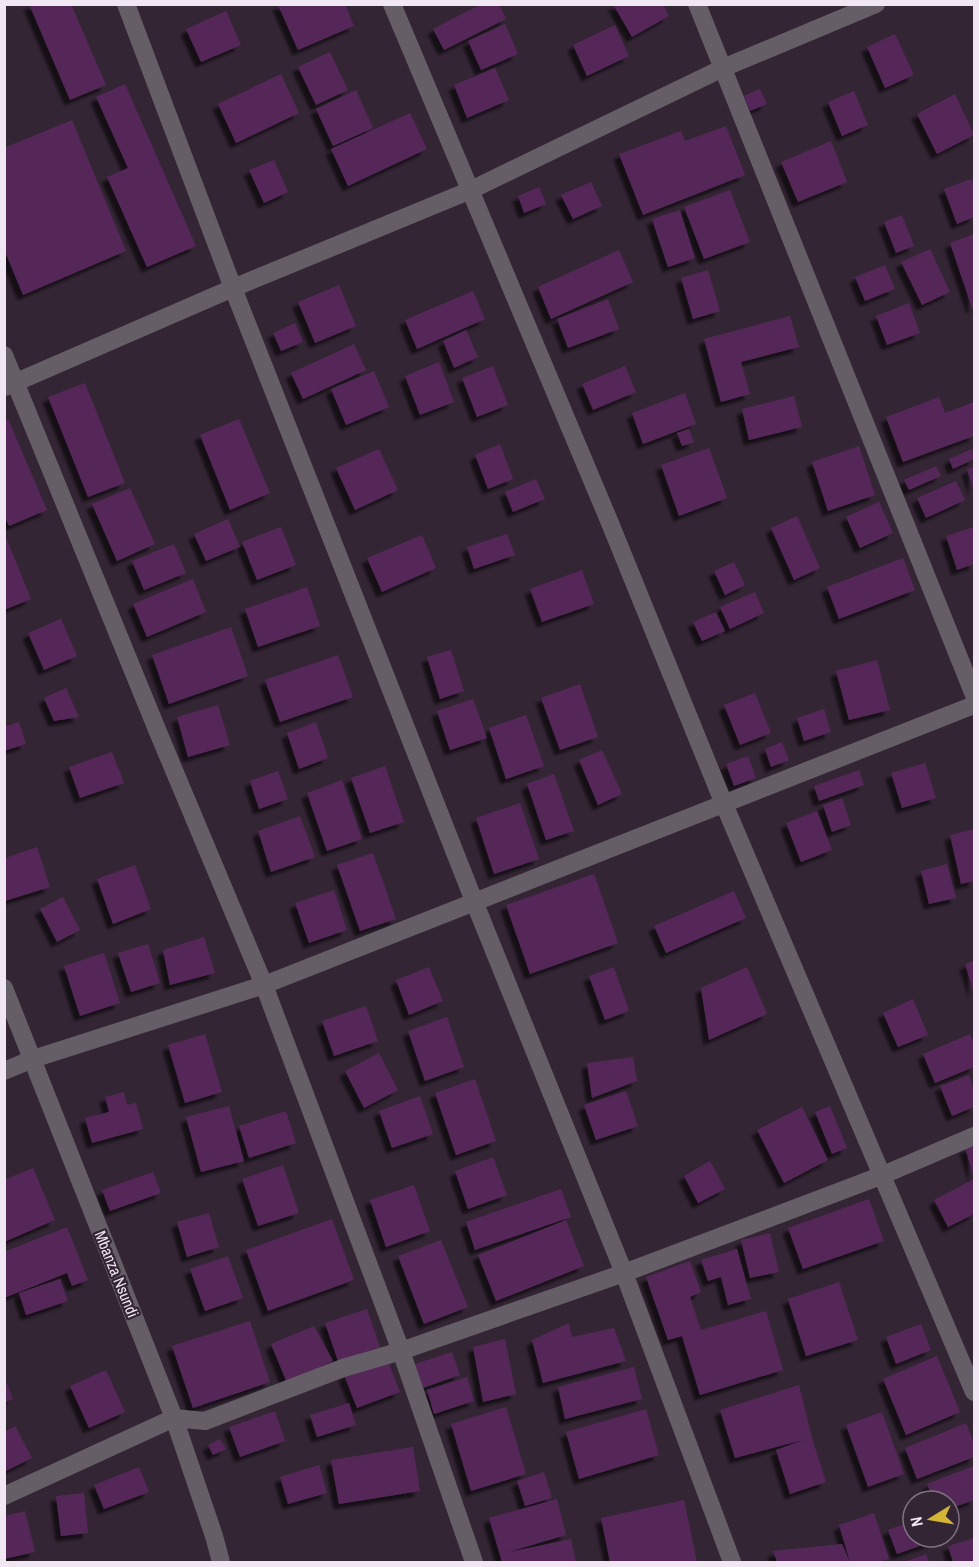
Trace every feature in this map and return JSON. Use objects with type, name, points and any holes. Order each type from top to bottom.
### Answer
[{"type":"street","points":[[126,4],[233,288],[474,901],[624,1273],[732,1563]]},
{"type":"street","points":[[392,4],[610,523],[724,804],[975,1392]]},
{"type":"street","points":[[697,4],[975,695]]},
{"type":"street","points":[[10,384],[233,288],[471,190],[723,68],[876,4]]},
{"type":"street","points":[[4,355],[10,384],[264,984],[400,1351],[474,1563]]},
{"type":"street","points":[[4,1071],[33,1059],[264,984],[975,705]]},
{"type":"street","name":"Mbanza Nsundi","points":[[4,988],[174,1418],[221,1563]]},
{"type":"street","points":[[4,1496],[174,1418],[205,1421],[343,1368],[400,1351],[624,1273],[975,1136]]},
{"type":"building","points":[[29,4],[71,4],[106,85],[70,100]]},
{"type":"building","points":[[345,4],[354,26],[298,50],[278,5]]},
{"type":"building","points":[[481,4],[499,4],[506,19],[444,50],[433,29]]},
{"type":"building","points":[[613,4],[663,4],[669,16],[632,37]]},
{"type":"building","points":[[226,11],[241,45],[201,62],[186,29]]},
{"type":"building","points":[[505,24],[518,54],[481,70],[468,41]]},
{"type":"building","points":[[615,25],[629,56],[587,76],[573,45]]},
{"type":"building","points":[[895,34],[914,75],[885,88],[867,47]]},
{"type":"building","points":[[330,52],[348,90],[316,105],[298,67]]},
{"type":"building","points":[[495,68],[509,100],[467,118],[454,85]]},
{"type":"building","points":[[281,74],[299,113],[236,143],[218,104]]},
{"type":"building","points":[[125,84],[196,246],[147,267],[107,177],[128,168],[96,97]]},
{"type":"building","points":[[760,89],[767,104],[750,111],[744,96]]},
{"type":"building","points":[[356,90],[373,128],[333,146],[316,109]]},
{"type":"building","points":[[854,91],[868,125],[842,136],[828,102]]},
{"type":"building","points":[[955,94],[974,135],[937,154],[917,114]]},
{"type":"building","points":[[410,113],[427,149],[348,186],[331,149]]},
{"type":"building","points":[[72,120],[126,251],[23,295],[4,249],[4,148]]},
{"type":"building","points":[[726,126],[745,175],[643,215],[619,154],[681,131],[685,141]]},
{"type":"building","points":[[831,141],[847,182],[798,202],[781,162]]},
{"type":"building","points":[[274,160],[288,192],[264,203],[249,170]]},
{"type":"building","points":[[971,179],[974,187],[974,217],[957,224],[944,189]]},
{"type":"building","points":[[591,182],[602,206],[573,219],[561,195]]},
{"type":"building","points":[[539,187],[546,204],[524,213],[518,196]]},
{"type":"building","points":[[730,190],[750,242],[704,259],[684,207]]},
{"type":"building","points":[[680,210],[695,258],[668,267],[652,219]]},
{"type":"building","points":[[902,215],[914,246],[896,253],[884,222]]},
{"type":"building","points":[[974,234],[974,307],[972,308],[950,243]]},
{"type":"building","points":[[930,249],[950,292],[922,305],[901,262]]},
{"type":"building","points":[[619,250],[633,282],[551,319],[538,287]]},
{"type":"building","points":[[885,265],[895,289],[865,301],[855,277]]},
{"type":"building","points":[[708,270],[720,311],[693,319],[681,278]]},
{"type":"building","points":[[339,285],[356,326],[315,343],[298,302]]},
{"type":"building","points":[[473,291],[485,319],[417,349],[405,320]]},
{"type":"building","points":[[608,299],[619,329],[568,348],[557,319]]},
{"type":"building","points":[[909,303],[920,333],[887,345],[876,316]]},
{"type":"building","points":[[790,316],[799,347],[741,362],[750,394],[721,402],[704,339]]},
{"type":"building","points":[[295,323],[303,342],[281,351],[273,333]]},
{"type":"building","points":[[466,330],[478,357],[454,368],[443,341]]},
{"type":"building","points":[[354,344],[366,370],[303,399],[291,373]]},
{"type":"building","points":[[439,362],[454,402],[420,415],[405,376]]},
{"type":"building","points":[[493,366],[508,405],[477,417],[462,378]]},
{"type":"building","points":[[625,366],[636,392],[593,410],[582,384]]},
{"type":"building","points":[[374,371],[389,407],[346,425],[331,389]]},
{"type":"building","points":[[85,383],[125,483],[88,497],[48,397]]},
{"type":"building","points":[[685,393],[696,424],[643,444],[632,413]]},
{"type":"building","points":[[794,396],[802,427],[749,440],[742,409]]},
{"type":"building","points":[[939,397],[945,413],[974,402],[974,436],[903,462],[886,417]]},
{"type":"building","points":[[8,419],[47,510],[9,526],[4,515],[4,420]]},
{"type":"building","points":[[239,419],[270,493],[230,510],[200,435]]},
{"type":"building","points":[[689,429],[694,442],[682,446],[677,433]]},
{"type":"building","points":[[500,444],[513,479],[488,489],[475,455]]},
{"type":"building","points":[[859,446],[875,495],[828,511],[812,462]]},
{"type":"building","points":[[709,448],[727,498],[679,516],[661,465]]},
{"type":"building","points":[[379,449],[398,490],[355,510],[336,468]]},
{"type":"building","points":[[972,449],[974,459],[953,469],[949,459]]},
{"type":"building","points":[[936,466],[941,476],[909,490],[904,480]]},
{"type":"building","points":[[974,467],[974,491],[967,469]]},
{"type":"building","points":[[536,479],[545,499],[513,512],[505,492]]},
{"type":"building","points":[[956,481],[965,500],[926,518],[917,498]]},
{"type":"building","points":[[130,488],[155,544],[117,561],[92,504]]},
{"type":"building","points":[[879,502],[893,533],[860,548],[846,517]]},
{"type":"building","points":[[797,516],[820,568],[794,580],[771,528]]},
{"type":"building","points":[[228,519],[240,547],[206,561],[194,534]]},
{"type":"building","points":[[281,527],[296,565],[257,580],[242,542]]},
{"type":"building","points":[[974,527],[974,564],[957,570],[946,536]]},
{"type":"building","points":[[507,534],[515,555],[474,569],[467,547]]},
{"type":"building","points":[[422,535],[436,568],[382,592],[367,558]]},
{"type":"building","points":[[7,540],[31,599],[4,610],[4,541]]},
{"type":"building","points":[[174,544],[186,573],[144,590],[132,561]]},
{"type":"building","points":[[903,558],[915,590],[839,619],[827,587]]},
{"type":"building","points":[[734,562],[745,585],[725,595],[714,571]]},
{"type":"building","points":[[582,570],[594,604],[542,622],[530,589]]},
{"type":"building","points":[[193,579],[206,612],[147,637],[133,604]]},
{"type":"building","points":[[307,587],[320,626],[258,647],[245,609]]},
{"type":"building","points":[[755,592],[764,613],[730,629],[720,607]]},
{"type":"building","points":[[716,612],[725,631],[702,641],[693,622]]},
{"type":"building","points":[[61,619],[77,656],[44,670],[28,633]]},
{"type":"building","points":[[231,627],[248,676],[169,704],[152,655]]},
{"type":"building","points":[[451,650],[464,691],[440,699],[427,657]]},
{"type":"building","points":[[338,655],[353,697],[280,722],[265,680]]},
{"type":"building","points":[[877,660],[890,710],[849,720],[836,671]]},
{"type":"building","points":[[580,684],[598,737],[560,750],[541,698]]},
{"type":"building","points":[[66,688],[79,717],[54,721],[44,698]]},
{"type":"building","points":[[755,693],[771,733],[740,745],[724,705]]},
{"type":"building","points":[[473,699],[487,738],[450,750],[437,711]]},
{"type":"building","points":[[218,705],[230,745],[188,757],[177,717]]},
{"type":"building","points":[[824,709],[831,732],[804,741],[797,718]]},
{"type":"building","points":[[526,715],[544,766],[506,779],[489,728]]},
{"type":"building","points":[[19,722],[26,744],[4,751],[4,727]]},
{"type":"building","points":[[316,722],[328,758],[299,769],[287,733]]},
{"type":"building","points":[[782,742],[789,760],[771,767],[765,749]]},
{"type":"building","points":[[602,750],[622,794],[598,805],[579,760]]},
{"type":"building","points":[[112,752],[124,783],[80,798],[69,767]]},
{"type":"building","points":[[748,756],[756,778],[734,786],[726,764]]},
{"type":"building","points":[[925,763],[936,798],[902,808],[891,773]]},
{"type":"building","points":[[385,766],[404,822],[370,833],[351,778]]},
{"type":"building","points":[[859,770],[864,785],[819,801],[814,786]]},
{"type":"building","points":[[278,771],[288,799],[259,809],[250,781]]},
{"type":"building","points":[[554,774],[574,831],[546,840],[527,784]]},
{"type":"building","points":[[342,780],[362,839],[327,851],[307,793]]},
{"type":"building","points":[[842,798],[851,825],[832,832],[823,805]]},
{"type":"building","points":[[520,803],[539,859],[494,874],[476,818]]},
{"type":"building","points":[[817,811],[832,850],[801,862],[786,823]]},
{"type":"building","points":[[300,816],[315,857],[271,872],[258,831]]},
{"type":"building","points":[[974,829],[974,881],[961,884],[950,835]]},
{"type":"building","points":[[37,847],[50,887],[5,901],[5,858]]},
{"type":"building","points":[[373,853],[396,919],[360,931],[337,865]]},
{"type":"building","points":[[947,864],[956,898],[929,904],[921,871]]},
{"type":"building","points":[[135,865],[151,909],[113,924],[97,879]]},
{"type":"building","points":[[594,874],[618,943],[530,974],[506,905]]},
{"type":"building","points":[[334,890],[347,930],[309,943],[295,903]]},
{"type":"building","points":[[734,891],[746,918],[666,953],[654,926]]},
{"type":"building","points":[[63,897],[80,930],[57,942],[40,909]]},
{"type":"building","points":[[204,937],[215,973],[170,985],[163,950]]},
{"type":"building","points":[[148,944],[160,983],[131,992],[118,953]]},
{"type":"building","points":[[104,953],[120,1003],[80,1016],[64,966]]},
{"type":"building","points":[[974,961],[974,993],[965,964]]},
{"type":"building","points":[[429,967],[443,1001],[409,1015],[396,980]]},
{"type":"building","points":[[614,967],[629,1011],[605,1020],[589,976]]},
{"type":"building","points":[[747,967],[767,1014],[709,1040],[701,988]]},
{"type":"building","points":[[913,999],[928,1035],[898,1047],[883,1013]]},
{"type":"building","points":[[366,1006],[378,1041],[334,1056],[322,1021]]},
{"type":"building","points":[[447,1017],[464,1067],[425,1081],[408,1031]]},
{"type":"building","points":[[205,1034],[222,1092],[185,1103],[168,1045]]},
{"type":"building","points":[[970,1034],[974,1044],[974,1067],[935,1083],[923,1054]]},
{"type":"building","points":[[379,1053],[398,1090],[364,1108],[345,1071]]},
{"type":"building","points":[[633,1057],[637,1081],[592,1098],[587,1063]]},
{"type":"building","points":[[969,1075],[974,1090],[974,1107],[952,1116],[940,1086]]},
{"type":"building","points":[[475,1079],[496,1141],[456,1155],[435,1093]]},
{"type":"building","points":[[626,1091],[638,1126],[596,1140],[584,1105]]},
{"type":"building","points":[[124,1092],[127,1105],[136,1103],[143,1129],[92,1143],[85,1118],[109,1112],[105,1097]]},
{"type":"building","points":[[420,1096],[433,1134],[392,1148],[379,1111]]},
{"type":"building","points":[[229,1106],[244,1161],[201,1172],[186,1117]]},
{"type":"building","points":[[830,1106],[847,1148],[832,1154],[815,1112]]},
{"type":"building","points":[[802,1107],[828,1160],[784,1183],[757,1130]]},
{"type":"building","points":[[286,1111],[296,1143],[249,1158],[239,1126]]},
{"type":"building","points":[[974,1146],[974,1177],[965,1148]]},
{"type":"building","points":[[493,1157],[507,1195],[468,1209],[455,1171]]},
{"type":"building","points":[[710,1161],[725,1189],[698,1203],[684,1176]]},
{"type":"building","points":[[283,1165],[299,1213],[258,1226],[242,1179]]},
{"type":"building","points":[[33,1168],[55,1220],[4,1242],[4,1180]]},
{"type":"building","points":[[153,1172],[161,1193],[110,1211],[102,1190]]},
{"type":"building","points":[[974,1179],[974,1214],[948,1227],[934,1200]]},
{"type":"building","points":[[414,1185],[430,1231],[386,1247],[370,1200]]},
{"type":"building","points":[[561,1189],[571,1217],[475,1250],[466,1222]]},
{"type":"building","points":[[869,1199],[884,1241],[803,1269],[788,1228]]},
{"type":"building","points":[[209,1213],[219,1247],[187,1257],[177,1222]]},
{"type":"building","points":[[332,1219],[354,1280],[268,1311],[246,1250]]},
{"type":"building","points":[[566,1220],[584,1266],[496,1301],[478,1255]]},
{"type":"building","points":[[67,1227],[88,1280],[72,1286],[67,1273],[4,1298],[4,1252]]},
{"type":"building","points":[[770,1233],[779,1272],[750,1278],[741,1240]]},
{"type":"building","points":[[441,1240],[468,1307],[424,1324],[398,1256]]},
{"type":"building","points":[[737,1249],[751,1299],[728,1305],[721,1277],[708,1281],[701,1260]]},
{"type":"building","points":[[228,1256],[243,1298],[205,1311],[190,1269]]},
{"type":"building","points":[[690,1261],[701,1292],[690,1297],[701,1330],[766,1311],[783,1370],[700,1395],[682,1336],[668,1340],[646,1277]]},
{"type":"building","points":[[60,1279],[68,1301],[26,1315],[19,1293]]},
{"type":"building","points":[[839,1282],[858,1340],[806,1356],[788,1299]]},
{"type":"building","points":[[367,1309],[380,1347],[338,1361],[325,1323]]},
{"type":"building","points":[[250,1321],[270,1382],[193,1408],[172,1346]]},
{"type":"building","points":[[569,1323],[572,1337],[614,1328],[626,1361],[543,1383],[532,1340]]},
{"type":"building","points":[[921,1324],[931,1350],[896,1364],[886,1337]]},
{"type":"building","points":[[314,1326],[333,1361],[287,1383],[271,1344]]},
{"type":"building","points":[[505,1339],[516,1394],[483,1402],[473,1347]]},
{"type":"building","points":[[452,1352],[460,1375],[423,1388],[415,1364]]},
{"type":"building","points":[[937,1356],[960,1412],[906,1435],[883,1379]]},
{"type":"building","points":[[387,1359],[400,1392],[357,1408],[344,1375]]},
{"type":"building","points":[[634,1367],[642,1399],[565,1419],[558,1387]]},
{"type":"building","points":[[106,1370],[125,1412],[89,1428],[70,1386]]},
{"type":"building","points":[[4,1377],[13,1399],[4,1402]]},
{"type":"building","points":[[467,1377],[474,1401],[434,1414],[427,1390]]},
{"type":"building","points":[[799,1385],[826,1482],[790,1494],[776,1450],[803,1440],[735,1458],[720,1410]]},
{"type":"building","points":[[349,1403],[356,1425],[317,1437],[310,1415]]},
{"type":"building","points":[[506,1407],[526,1474],[471,1491],[451,1424]]},
{"type":"building","points":[[646,1409],[659,1455],[579,1479],[566,1432]]},
{"type":"building","points":[[275,1411],[285,1441],[240,1457],[229,1427]]},
{"type":"building","points":[[882,1412],[904,1474],[868,1487],[846,1425]]},
{"type":"building","points":[[966,1423],[974,1444],[974,1457],[917,1479],[905,1448]]},
{"type":"building","points":[[15,1426],[32,1458],[4,1472],[4,1432]]},
{"type":"building","points":[[220,1439],[226,1449],[213,1455],[208,1445]]},
{"type":"building","points":[[413,1447],[420,1491],[339,1504],[331,1460]]},
{"type":"building","points":[[319,1465],[327,1493],[288,1504],[280,1477]]},
{"type":"building","points":[[974,1466],[974,1500],[961,1505],[961,1489],[929,1489],[927,1484]]},
{"type":"building","points":[[139,1467],[149,1492],[104,1509],[94,1485]]},
{"type":"building","points":[[544,1472],[552,1498],[525,1506],[517,1481]]},
{"type":"building","points":[[84,1493],[88,1533],[61,1536],[56,1496]]},
{"type":"building","points":[[557,1499],[566,1535],[505,1553],[571,1539],[576,1562],[502,1562],[489,1518]]},
{"type":"building","points":[[684,1500],[697,1562],[610,1562],[601,1518]]},
{"type":"building","points":[[25,1511],[35,1552],[4,1559],[4,1516]]},
{"type":"building","points":[[874,1513],[889,1559],[877,1562],[850,1562],[839,1525]]},
{"type":"building","points":[[901,1525],[901,1549],[911,1549],[897,1554],[888,1530]]},
{"type":"building","points":[[974,1538],[974,1562],[953,1562],[949,1549],[961,1549],[961,1542]]},
{"type":"building","points":[[842,1544],[850,1562],[777,1562],[773,1551]]},
{"type":"building","points":[[926,1554],[929,1562],[905,1562]]}]
